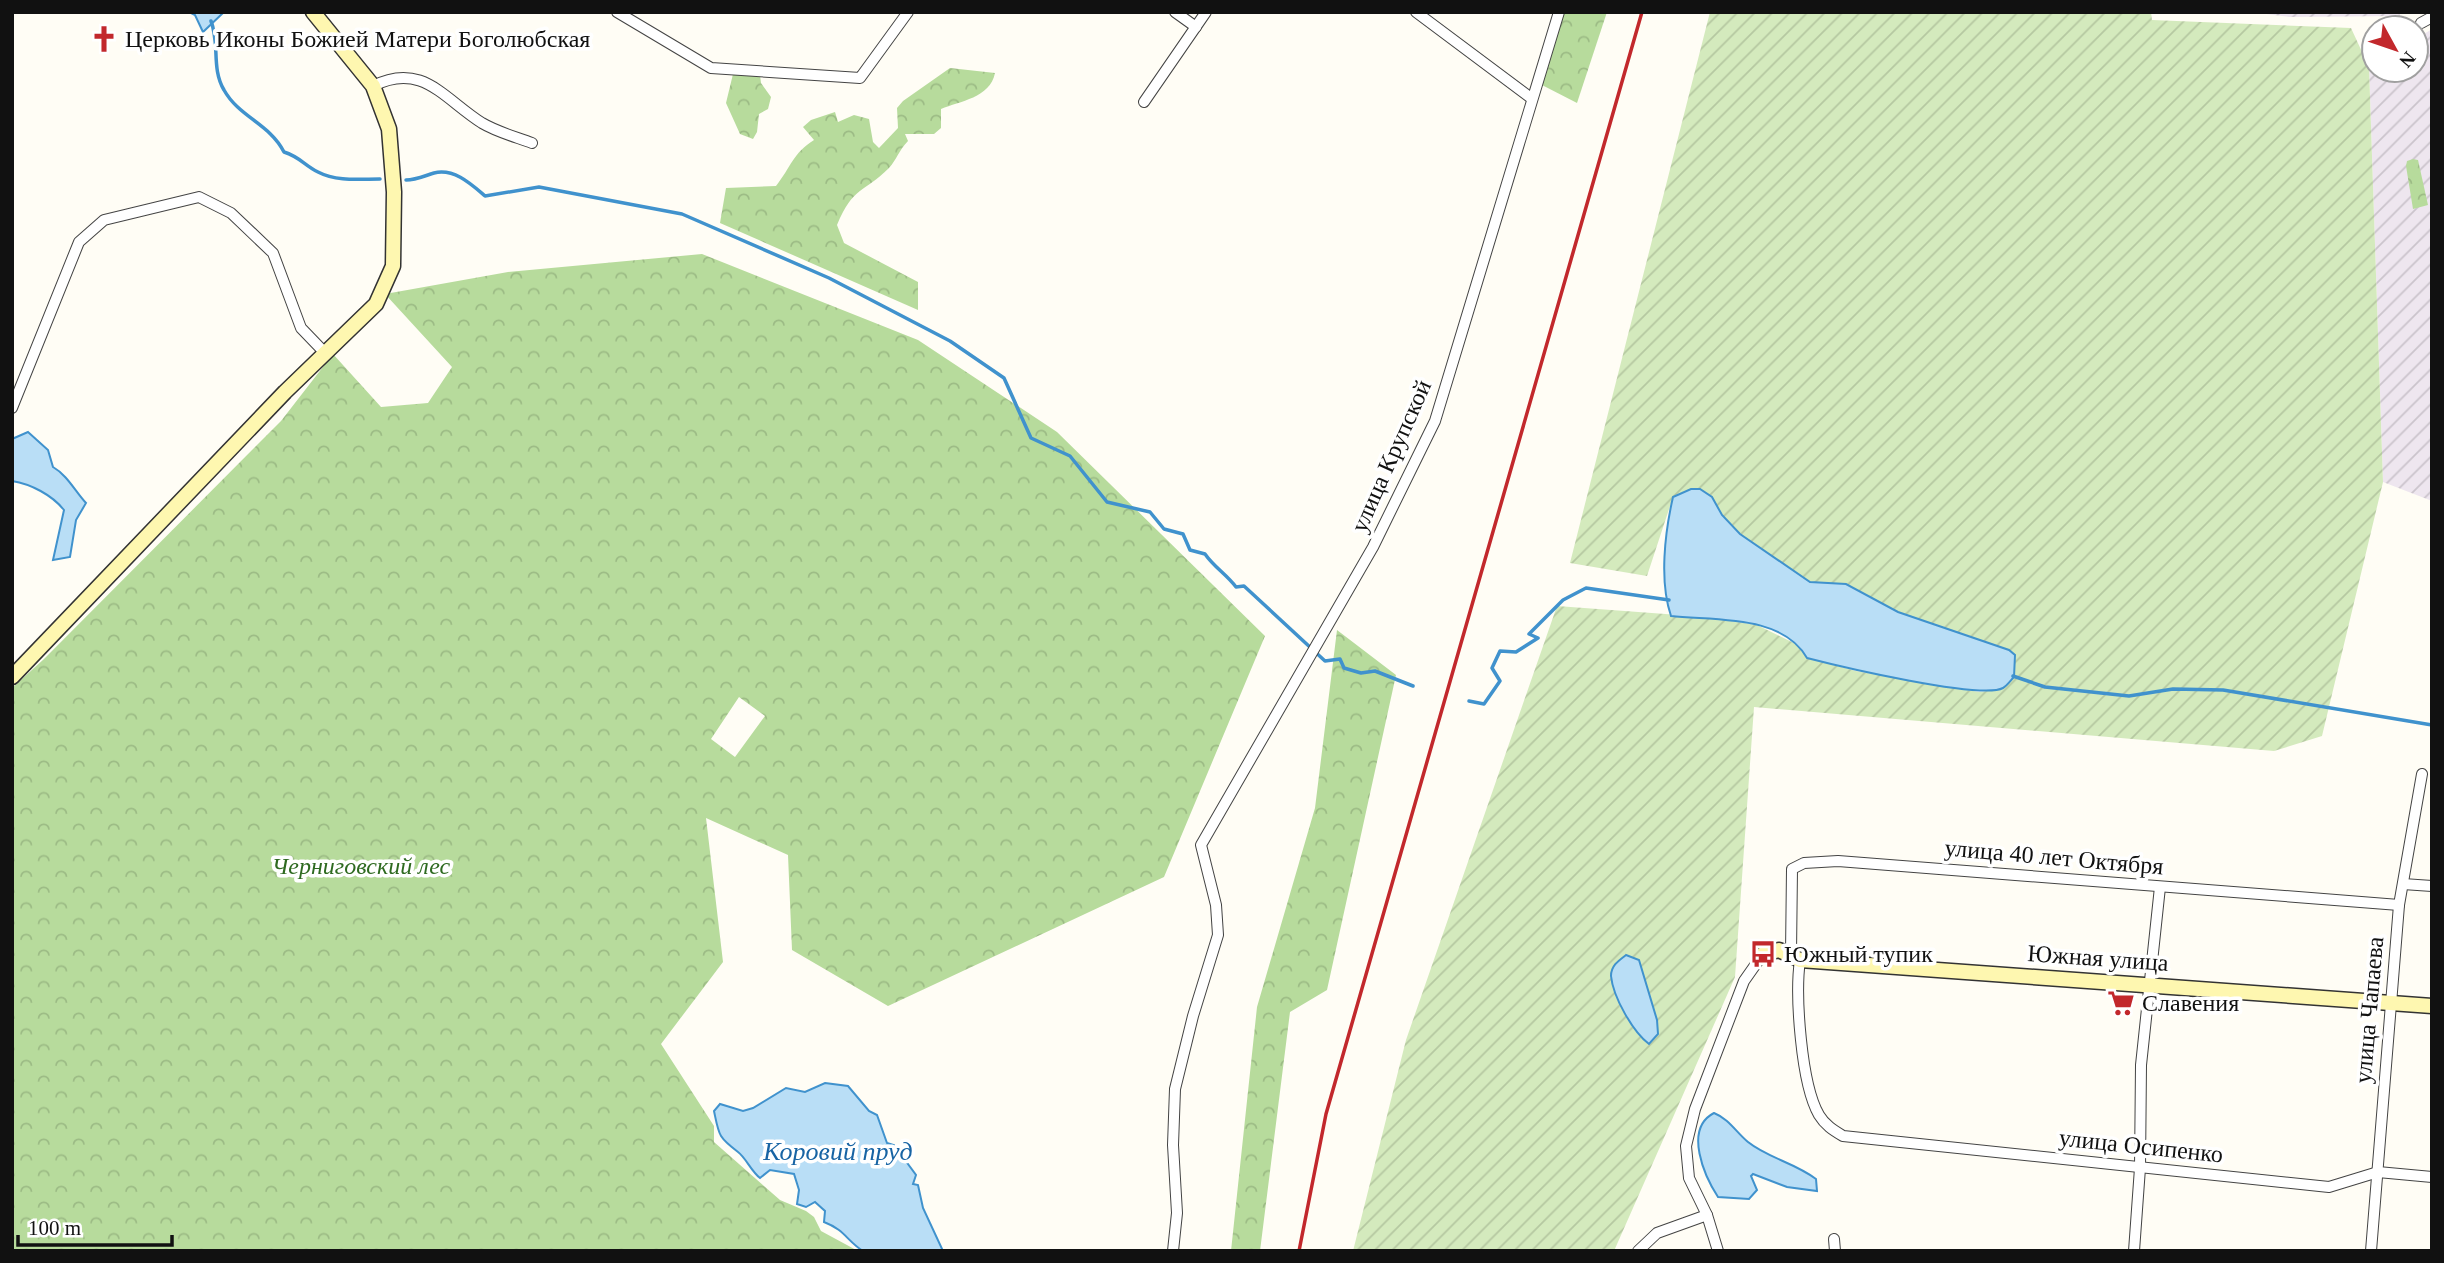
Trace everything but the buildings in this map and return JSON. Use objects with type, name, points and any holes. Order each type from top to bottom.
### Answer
[{"type":"street","points":[[12,677],[133,549],[376,304],[393,266],[394,192],[389,130],[373,86],[313,12]]},
{"type":"street","points":[[617,12],[711,68],[860,78],[908,12]]},
{"type":"street","points":[[1175,12],[1196,27]]},
{"type":"street","points":[[1144,102],[1206,12]]},
{"type":"street","points":[[1416,12],[1531,98]]},
{"type":"street","name":"улица Крупской","points":[[1173,1251],[1177,1213],[1173,1145],[1175,1089],[1218,934],[1216,905],[1201,845],[1373,547],[1435,421],[1559,12]]},
{"type":"street","points":[[373,86],[410,76],[434,86],[483,124],[533,143]]},
{"type":"street","points":[[12,408],[79,242],[104,220],[199,197],[231,213],[273,253],[301,328],[326,354]]},
{"type":"street","name":"улица Чапаева","points":[[2371,1251],[2399,905],[2422,774]]},
{"type":"street","name":"улица 40 лет Октября","points":[[1795,957],[1792,869],[1804,863],[1838,861],[2399,905]]},
{"type":"street","points":[[2403,884],[2432,886]]},
{"type":"street","points":[[2134,1251],[2140,1168],[2141,1065],[2147,984],[2160,887]]},
{"type":"street","name":"Южная улица","points":[[1763,954],[1779,950],[1795,957],[2432,1006]]},
{"type":"street","points":[[1718,1251],[1707,1215],[1689,1178],[1686,1146],[1695,1109],[1744,981],[1763,954]]},
{"type":"street","name":"улица Осипенко","points":[[1795,957],[1799,1017],[1815,1105],[1826,1124],[1843,1136],[2329,1187],[2378,1172],[2432,1177]]},
{"type":"street","points":[[1638,1251],[1657,1233],[1707,1215]]},
{"type":"street","points":[[1833,1238],[1835,1251]]},
{"type":"shaded area","points":[[2251,12],[2400,14],[2360,14],[2360,16],[2289,17]]},
{"type":"shaded area","points":[[2432,29],[2432,501],[2383,482],[2370,84],[2430,84]]},
{"type":"green space","points":[[1564,12],[1607,12],[1577,103],[1540,84]]},
{"type":"green space","points":[[1710,12],[2151,12],[2152,20],[2351,28],[2360,48],[2360,84],[2370,84],[2383,482],[2322,736],[2274,751],[1754,707],[1735,977],[1614,1251],[1353,1251],[1406,1040],[1557,606],[1706,617],[1757,625],[1800,646],[1808,658],[1856,671],[1979,692],[2003,689],[2009,650],[1898,612],[1846,584],[1810,583],[1740,534],[1722,515],[1712,497],[1691,489],[1673,497],[1647,576],[1570,563]]},
{"type":"green space","points":[[950,68],[995,73],[992,81],[981,93],[941,109],[941,128],[934,134],[905,134],[908,141],[892,165],[854,196],[837,225],[844,243],[918,282],[918,310],[720,223],[726,188],[776,186],[797,155],[814,140],[803,127],[811,120],[835,112],[838,122],[854,115],[869,119],[873,142],[879,148],[898,128],[897,108],[903,101]]},
{"type":"green space","points":[[733,74],[760,75],[761,83],[771,97],[768,109],[759,114],[757,132],[753,139],[740,134],[726,103]]},
{"type":"green space","points":[[2418,160],[2428,205],[2413,209],[2406,166],[2407,161]]},
{"type":"green space","name":"Черниговский лес","points":[[702,254],[918,340],[1057,432],[1265,636],[1164,877],[888,1006],[792,950],[788,855],[706,818],[723,962],[661,1044],[714,1126],[714,1142],[780,1200],[806,1211],[814,1217],[821,1231],[858,1251],[12,1251],[12,688],[281,421],[333,354],[381,407],[428,403],[452,367],[385,294],[508,272]],"holes":[[[739,697],[765,716],[735,757],[711,739]]]},
{"type":"green space","points":[[1337,630],[1396,675],[1327,990],[1290,1012],[1260,1251],[1231,1251],[1257,1007],[1315,808]]},
{"type":"water","points":[[189,12],[224,12],[203,32],[195,15]]},
{"type":"water","points":[[28,432],[48,450],[53,467],[67,479],[86,503],[76,520],[70,557],[53,560],[64,510],[41,491],[12,481],[12,439]]},
{"type":"water","points":[[1691,489],[1700,489],[1712,497],[1722,515],[1740,534],[1810,582],[1846,584],[1898,612],[2009,650],[2015,655],[2014,677],[2003,688],[1990,690],[1939,686],[1807,658],[1796,644],[1781,634],[1746,622],[1671,616],[1664,572],[1668,525],[1673,497]]},
{"type":"water","points":[[1626,955],[1639,960],[1657,1020],[1658,1034],[1649,1044],[1630,1023],[1613,984],[1612,969]]},
{"type":"water","name":"Коровий пруд","points":[[825,1083],[848,1086],[869,1111],[877,1115],[887,1143],[894,1145],[916,1175],[913,1184],[918,1185],[923,1208],[943,1251],[863,1251],[837,1228],[824,1222],[825,1211],[815,1202],[806,1207],[797,1204],[799,1190],[794,1174],[770,1170],[760,1178],[720,1135],[714,1111],[720,1104],[743,1111],[786,1088],[805,1092]]},
{"type":"water","points":[[1714,1113],[1756,1148],[1816,1179],[1817,1191],[1787,1187],[1753,1174],[1751,1176],[1757,1190],[1749,1199],[1718,1197],[1703,1166],[1698,1141],[1705,1120]]},
{"type":"waterway","points":[[211,21],[218,73],[224,90],[238,107],[271,134],[284,152],[325,175],[349,179],[380,179]]},
{"type":"waterway","points":[[406,180],[441,172],[462,178],[485,196],[539,187],[682,214],[829,278],[950,341],[1004,378],[1031,438],[1070,456],[1107,502],[1150,512],[1164,529],[1183,534],[1190,550],[1205,554],[1236,587],[1244,586],[1325,661],[1340,659],[1344,668],[1361,673],[1375,671],[1413,686]]},
{"type":"waterway","points":[[1469,701],[1484,704],[1500,681],[1492,668],[1500,651],[1516,652],[1538,638],[1529,634],[1563,600],[1586,588],[1669,600]]},
{"type":"waterway","points":[[2013,676],[2045,687],[2129,696],[2173,689],[2223,690],[2432,725]]},
{"type":"railway","points":[[1299,1251],[1326,1114],[1642,12]]},
{"type":"place","name":"Церковь Иконы Божией Матери Боголюбская","points":[[104,39]]},
{"type":"place","name":"Южный тупик","points":[[1763,954]]},
{"type":"place","name":"Славения","points":[[2121,1003]]}]
